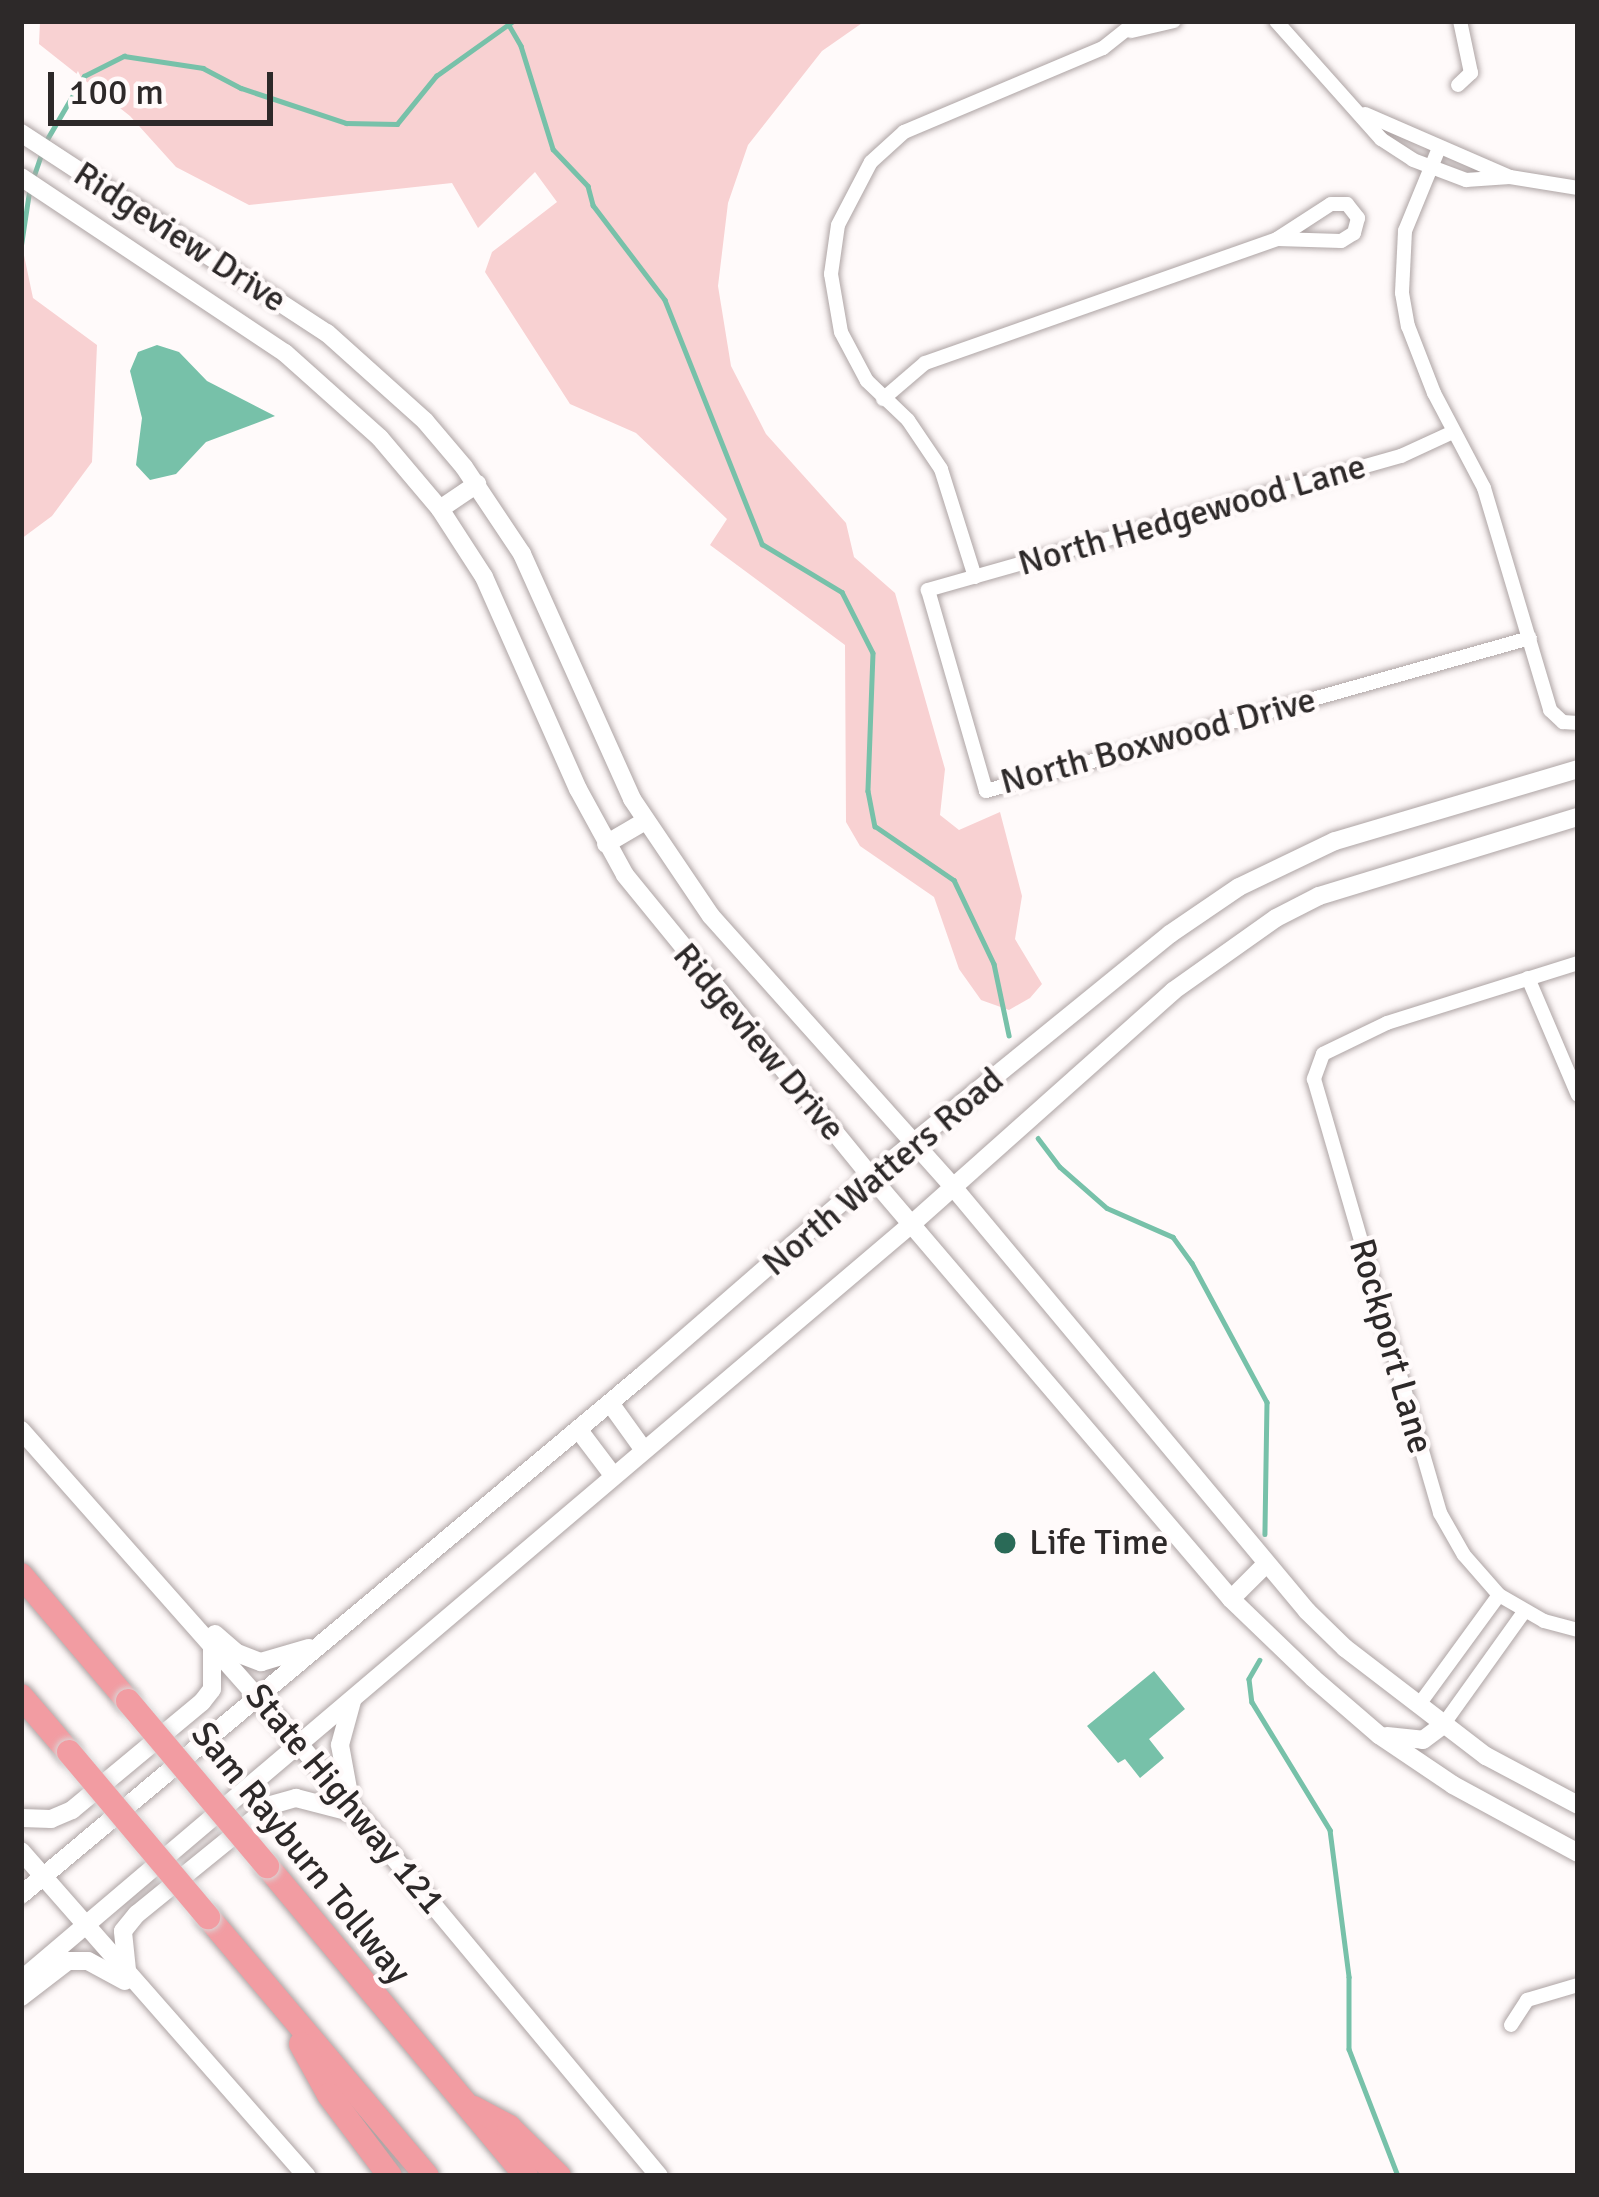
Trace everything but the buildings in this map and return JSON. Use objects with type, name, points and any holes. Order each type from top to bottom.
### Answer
[{"type":"highway","name":"Sam Rayburn Tollway","points":[[21,1576],[526,2176]]},
{"type":"highway","points":[[21,1696],[427,2176]]},
{"type":"highway","points":[[274,1995],[328,2096],[391,2176]]},
{"type":"highway","points":[[461,2101],[509,2127],[559,2176]]},
{"type":"main road","name":"Ridgeview Drive","points":[[21,133],[360,358],[425,422],[477,484],[534,575],[645,821],[711,916],[954,1188],[1265,1565],[1345,1648],[1486,1756],[1578,1805]]},
{"type":"main road","name":"Ridgeview Drive","points":[[21,177],[285,353],[380,438],[440,509],[507,621],[606,844],[658,921],[871,1177],[1231,1599],[1379,1735],[1522,1827],[1578,1853]]},
{"type":"main road","points":[[440,509],[477,484]]},
{"type":"main road","name":"North Watters Road","points":[[21,1895],[610,1403],[871,1177],[1170,934],[1239,887],[1335,841],[1578,769]]},
{"type":"main road","name":"North Watters Road","points":[[21,1980],[954,1188],[1173,991],[1276,918],[1366,878],[1578,817]]},
{"type":"main road","points":[[606,844],[645,821]]},
{"type":"main road","points":[[610,1403],[643,1449]]},
{"type":"main road","points":[[578,1429],[612,1474]]},
{"type":"main road","name":"State Highway 121","points":[[21,1430],[300,1745],[659,2176]]},
{"type":"main road","points":[[1231,1599],[1265,1565]]},
{"type":"main road","points":[[164,1590],[237,1653],[261,1662],[320,1645]]},
{"type":"main road","points":[[21,1818],[51,1820],[72,1810],[202,1702],[212,1689],[212,1645]]},
{"type":"main road","points":[[352,1701],[340,1745],[341,1776],[359,1815]]},
{"type":"main road","points":[[1379,1735],[1423,1740],[1443,1725]]},
{"type":"main road","points":[[135,1982],[123,1931],[136,1914],[271,1805],[296,1798],[359,1815]]},
{"type":"main road","points":[[21,1851],[307,2176]]},
{"type":"main road","points":[[21,1997],[68,1961],[88,1961],[135,1982]]},
{"type":"street","points":[[975,577],[941,469],[908,419],[884,399],[850,355],[833,303],[832,250],[852,190],[886,146],[922,121],[1075,62],[1134,26],[1158,29],[1174,21]]},
{"type":"street","points":[[1276,21],[1365,114],[1381,139],[1432,167],[1481,182],[1510,177],[1578,188]]},
{"type":"street","points":[[1458,85],[1471,73],[1460,21]]},
{"type":"street","points":[[1365,114],[1439,148],[1501,168],[1510,177]]},
{"type":"street","points":[[1439,148],[1406,231],[1402,293],[1418,357],[1484,488],[1550,710],[1563,722],[1578,723]]},
{"type":"street","points":[[884,399],[926,363],[945,354],[1277,238],[1331,204],[1347,204],[1358,218],[1354,233],[1341,241],[1277,238]]},
{"type":"street","name":"North Hedgewood Lane","points":[[928,590],[1401,456],[1453,432]]},
{"type":"street","name":"North Boxwood Drive","points":[[928,590],[986,791],[1530,638]]},
{"type":"street","points":[[1578,963],[1528,977],[1578,1095]]},
{"type":"street","name":"Rockport Lane","points":[[1512,1604],[1464,1555],[1440,1513],[1314,1079],[1324,1054],[1387,1023],[1528,977]]},
{"type":"street","points":[[1512,1604],[1578,1630]]},
{"type":"street","points":[[1418,1706],[1512,1604]]},
{"type":"street","points":[[1443,1725],[1512,1604]]},
{"type":"street","points":[[1511,2025],[1527,2000],[1578,1985]]},
{"type":"shaded area","points":[[40,21],[865,21],[822,51],[748,145],[728,203],[718,286],[731,366],[766,434],[846,523],[854,557],[895,593],[945,769],[940,815],[959,830],[1000,812],[1022,896],[1015,939],[1042,984],[1030,998],[1009,1010],[981,1000],[959,969],[934,897],[860,846],[846,822],[845,645],[710,545],[727,519],[636,433],[570,404],[485,272],[492,252],[557,202],[535,172],[478,228],[452,183],[249,205],[176,167],[130,116],[39,44]]},
{"type":"shaded area","points":[[21,241],[33,298],[97,345],[92,462],[52,516],[21,539]]},
{"type":"shaded area","points":[[157,345],[179,352],[207,381],[275,416],[206,442],[176,474],[150,480],[136,465],[142,418],[130,371],[138,352]]},
{"type":"shaded area","points":[[1154,1671],[1185,1709],[1149,1739],[1164,1758],[1140,1778],[1125,1759],[1118,1763],[1087,1726]]},
{"type":"waterway","points":[[46,141],[84,76],[124,56],[203,68],[241,88],[346,123],[397,124],[436,76],[513,21]]},
{"type":"waterway","points":[[509,25],[521,46],[553,149],[588,186],[593,205],[665,300],[762,544],[842,592],[873,653],[868,791],[875,826],[954,880],[994,964],[1009,1035]]},
{"type":"waterway","points":[[32,181],[42,152]]},
{"type":"waterway","points":[[21,245],[29,192]]},
{"type":"waterway","points":[[1038,1138],[1060,1167],[1107,1208],[1173,1237],[1192,1263],[1267,1402],[1265,1534]]},
{"type":"waterway","points":[[1260,1660],[1249,1679],[1252,1702],[1330,1830],[1349,1977],[1349,2049],[1398,2176]]},
{"type":"place","name":"Life Time","points":[[1005,1543]]}]
